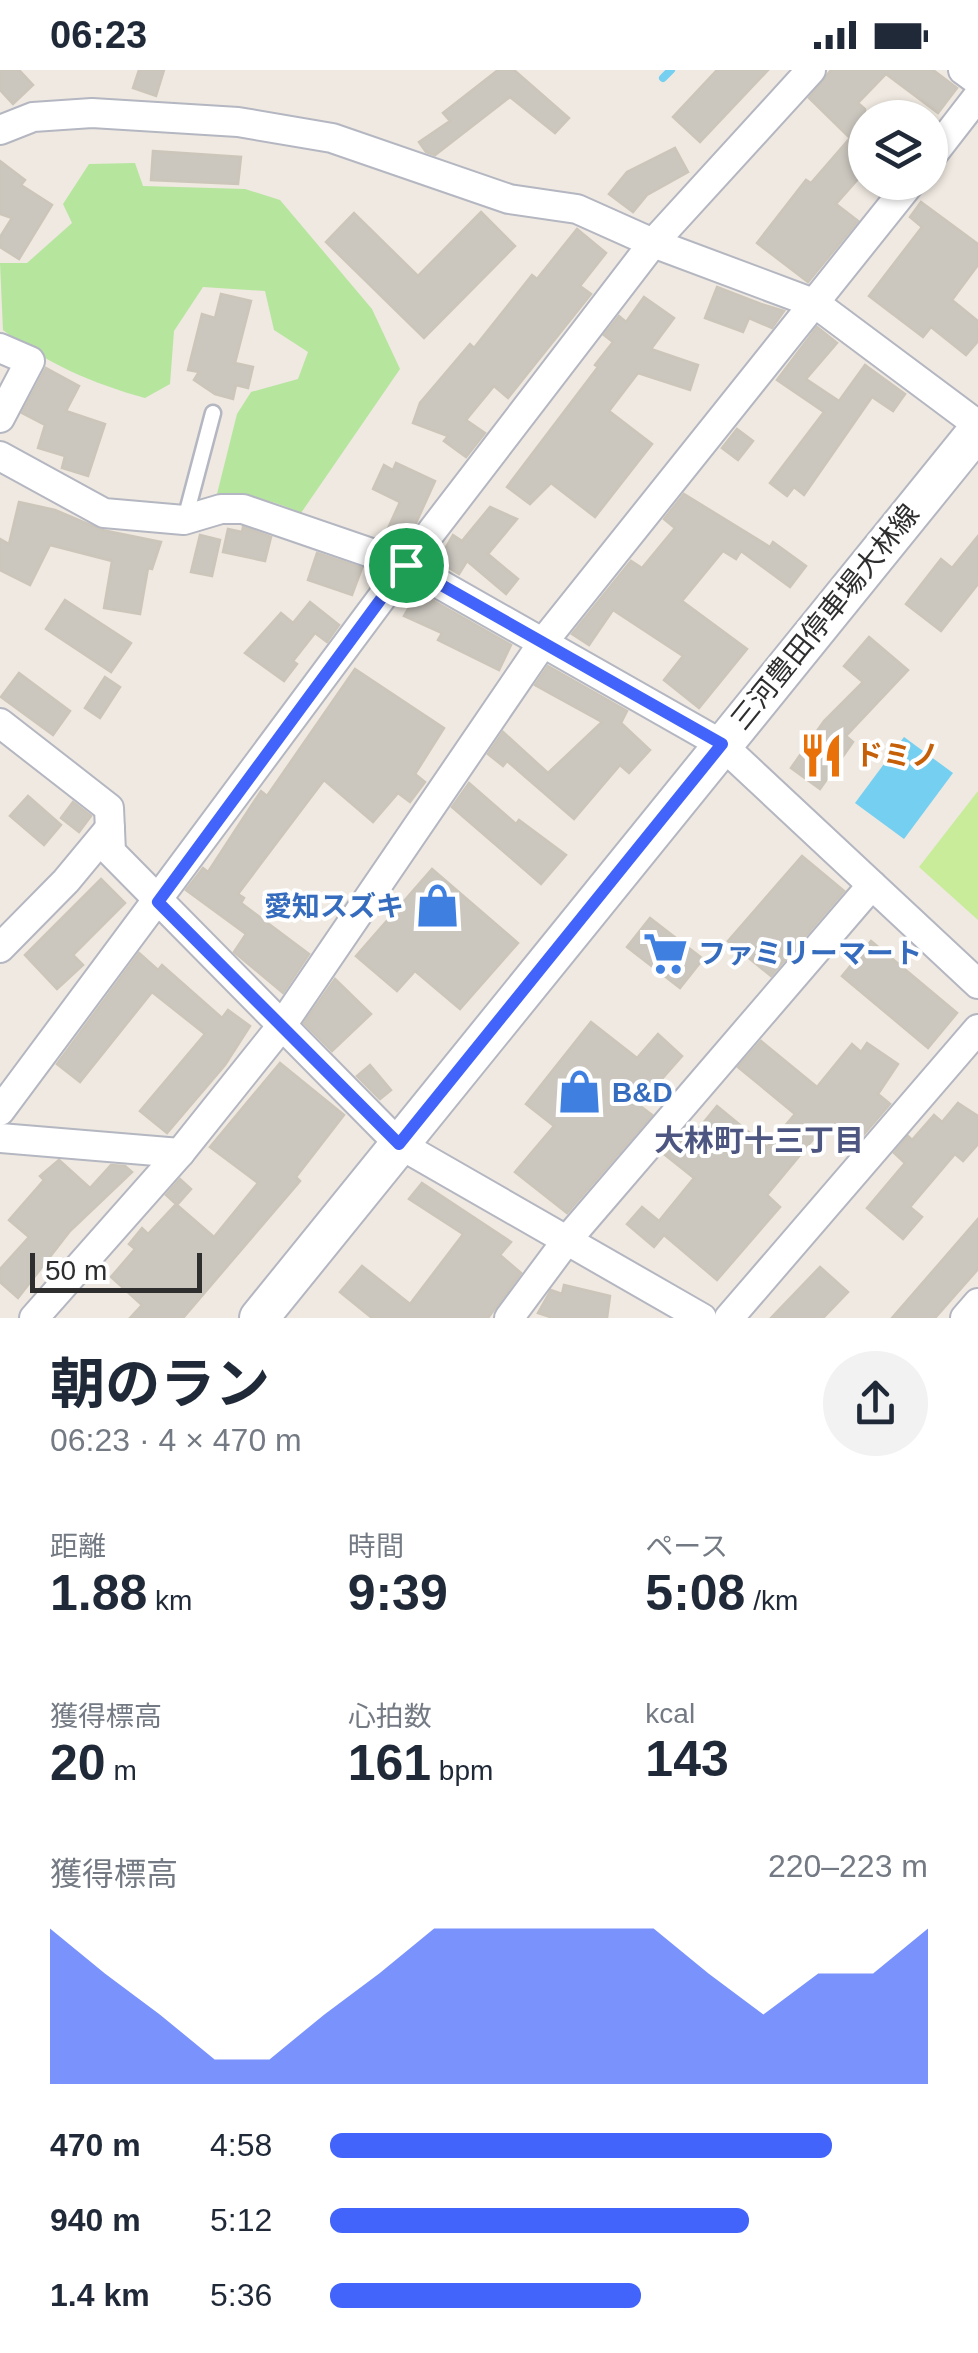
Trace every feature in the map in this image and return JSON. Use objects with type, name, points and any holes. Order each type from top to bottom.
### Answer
[{"type":"main road","name":"三河豊田停車場大林線","points":[[258,1318],[978,428]]},
{"type":"street","points":[[0,1111],[406,565],[653,243],[811,70]]},
{"type":"street","points":[[963,70],[978,81]]},
{"type":"street","points":[[948,135],[978,96]]},
{"type":"street","points":[[0,130],[34,117],[92,114],[238,122],[332,138],[510,200],[577,209],[653,243],[816,304],[978,428]]},
{"type":"street","points":[[34,1318],[180,1154],[280,1028],[544,641],[896,200]]},
{"type":"street","points":[[0,348],[30,361],[0,418]]},
{"type":"street","points":[[0,456],[104,513],[184,520],[221,509],[243,508],[406,565],[722,744],[978,984]]},
{"type":"street","points":[[0,722],[109,808],[110,852],[399,1144],[702,1318]]},
{"type":"street","points":[[0,948],[66,881],[110,828]]},
{"type":"street","points":[[509,1318],[567,1240],[872,885]]},
{"type":"street","points":[[729,1318],[978,1029]]},
{"type":"street","points":[[0,1138],[180,1154]]},
{"type":"street","points":[[965,1318],[978,1302]]},
{"type":"lane","points":[[184,520],[214,412]]},
{"type":"green space","points":[[135,163],[143,186],[245,189],[280,200],[372,309],[400,369],[301,513],[259,499],[215,502],[237,414],[251,392],[298,379],[308,352],[274,330],[265,291],[203,287],[174,331],[170,384],[145,398],[71,371],[3,330],[0,263],[27,263],[72,223],[63,204],[89,164]]},
{"type":"green space","points":[[978,791],[978,920],[919,867]]},
{"type":"water","points":[[904,737],[953,773],[904,839],[855,803]]},
{"type":"building","points":[[0,70],[19,70],[33,85],[13,104],[0,90]]},
{"type":"building","points":[[139,70],[164,70],[156,96],[133,88]]},
{"type":"building","points":[[498,70],[514,70],[569,118],[555,133],[510,97],[435,155],[426,152],[419,142],[450,121],[443,113]]},
{"type":"building","points":[[717,70],[768,70],[700,142],[673,117]]},
{"type":"building","points":[[831,70],[933,70],[957,88],[948,100],[921,100],[886,74],[861,100],[848,100],[848,136],[809,98]]},
{"type":"building","points":[[848,140],[848,190],[836,204],[858,221],[808,282],[757,243],[806,180],[811,183]]},
{"type":"building","points":[[675,148],[688,172],[647,195],[633,212],[609,194],[627,172]]},
{"type":"building","points":[[153,151],[241,157],[238,184],[151,180]]},
{"type":"building","points":[[0,161],[25,180],[21,185],[52,205],[19,259],[0,247],[0,237],[12,218],[0,214]]},
{"type":"building","points":[[921,202],[978,244],[978,265],[952,300],[978,321],[978,341],[966,355],[931,327],[923,337],[869,296],[922,227],[910,217]]},
{"type":"building","points":[[481,212],[515,246],[424,338],[326,242],[354,213],[418,276]]},
{"type":"building","points":[[577,229],[606,253],[580,286],[591,294],[508,398],[494,386],[466,420],[485,433],[466,457],[444,441],[448,436],[413,423],[420,403],[470,344],[474,348],[532,275],[537,279]]},
{"type":"building","points":[[717,287],[784,311],[772,328],[749,318],[743,332],[705,318]]},
{"type":"building","points":[[221,294],[251,301],[235,363],[253,367],[248,388],[236,385],[233,399],[215,394],[194,380],[199,372],[188,370],[202,314],[215,318]]},
{"type":"building","points":[[644,297],[674,318],[651,349],[698,365],[690,390],[638,373],[609,411],[652,444],[595,517],[551,483],[530,504],[507,487],[598,367],[595,365],[613,342],[604,335],[619,316],[626,322]]},
{"type":"building","points":[[817,327],[837,343],[806,379],[839,401],[865,365],[905,394],[893,411],[872,397],[804,495],[794,487],[787,496],[770,483],[824,412],[777,380]]},
{"type":"building","points":[[46,368],[79,386],[66,411],[105,424],[88,476],[62,468],[65,456],[38,448],[45,425],[22,413]]},
{"type":"building","points":[[737,429],[753,441],[738,460],[722,448]]},
{"type":"building","points":[[396,463],[435,481],[416,523],[400,544],[384,537],[400,502],[373,489],[384,465],[393,470]]},
{"type":"building","points":[[684,494],[770,547],[773,542],[806,566],[790,587],[741,551],[736,559],[723,551],[682,601],[747,649],[699,708],[664,680],[683,656],[613,610],[589,645],[572,634],[631,561],[642,568],[675,528],[664,519]]},
{"type":"building","points":[[19,502],[55,510],[102,530],[161,542],[152,569],[148,568],[140,614],[104,608],[112,561],[50,545],[30,585],[0,570],[0,539],[9,544]]},
{"type":"building","points":[[490,507],[517,519],[488,554],[518,579],[506,594],[467,561],[459,574],[438,561],[453,535],[462,541]]},
{"type":"building","points":[[243,527],[271,537],[265,561],[223,552],[228,529],[242,532]]},
{"type":"building","points":[[200,535],[220,540],[212,576],[191,572]]},
{"type":"building","points":[[978,536],[978,584],[941,631],[906,604],[941,559],[952,568]]},
{"type":"building","points":[[317,553],[362,568],[352,595],[308,580]]},
{"type":"building","points":[[418,592],[511,645],[499,670],[438,640],[442,633],[404,616]]},
{"type":"building","points":[[65,600],[131,643],[111,672],[46,629]]},
{"type":"building","points":[[310,602],[339,625],[327,642],[315,633],[293,661],[297,664],[284,681],[245,653],[281,613],[293,623]]},
{"type":"building","points":[[869,637],[908,670],[846,736],[853,742],[820,789],[791,768],[824,721],[863,682],[844,666]]},
{"type":"building","points":[[548,666],[627,711],[621,723],[650,750],[629,773],[620,765],[574,819],[507,761],[503,766],[488,754],[503,732],[548,773],[602,722],[535,685]]},
{"type":"building","points":[[355,669],[444,728],[415,774],[425,782],[410,802],[398,793],[373,822],[324,780],[238,894],[244,898],[241,903],[309,954],[283,993],[234,952],[246,934],[186,890],[203,868],[208,872],[261,791],[267,796]]},
{"type":"building","points":[[19,673],[70,711],[53,735],[1,697]]},
{"type":"building","points":[[105,677],[120,687],[100,718],[85,708]]},
{"type":"building","points":[[469,783],[516,824],[519,820],[566,855],[541,884],[452,807]]},
{"type":"building","points":[[28,796],[61,825],[44,845],[10,816]]},
{"type":"building","points":[[73,802],[91,816],[79,832],[61,818]]},
{"type":"building","points":[[802,856],[844,891],[771,976],[728,941]]},
{"type":"building","name":"愛知スズキ","points":[[432,869],[518,943],[460,1009],[415,971],[397,991],[356,956]]},
{"type":"building","points":[[101,879],[125,903],[73,955],[83,965],[57,989],[25,955]]},
{"type":"building","name":"ファミリーマート","points":[[650,918],[703,959],[680,988],[627,947]]},
{"type":"building","points":[[871,941],[957,1013],[928,1048],[842,976]]},
{"type":"building","points":[[139,953],[158,970],[162,965],[222,1018],[228,1010],[250,1026],[225,1065],[167,1133],[140,1111],[205,1034],[152,992],[80,1082],[57,1064]]},
{"type":"building","points":[[335,979],[371,1014],[332,1051],[304,1023]]},
{"type":"building","points":[[591,1022],[637,1058],[658,1034],[682,1056],[639,1105],[652,1115],[567,1213],[515,1172],[554,1126],[526,1104]]},
{"type":"building","points":[[761,1041],[817,1087],[852,1044],[861,1052],[867,1043],[898,1064],[878,1094],[890,1104],[853,1147],[825,1125],[767,1195],[780,1207],[717,1280],[664,1235],[654,1247],[627,1224],[642,1207],[659,1221],[694,1178],[664,1154],[683,1132],[690,1139],[717,1106],[767,1147],[795,1114],[738,1067]]},
{"type":"building","points":[[280,1063],[344,1115],[296,1177],[300,1181],[183,1318],[130,1318],[142,1305],[111,1277],[135,1249],[129,1244],[142,1228],[148,1234],[176,1204],[166,1195],[180,1179],[191,1189],[177,1205],[214,1237],[258,1183],[210,1147]]},
{"type":"building","points":[[370,1065],[391,1090],[380,1099],[357,1076]]},
{"type":"building","points":[[958,1103],[978,1116],[978,1144],[963,1161],[955,1154],[910,1207],[922,1217],[903,1239],[867,1208],[905,1163],[894,1153],[908,1136],[912,1140],[934,1115],[942,1122]]},
{"type":"building","points":[[59,1160],[90,1188],[111,1165],[125,1166],[132,1172],[70,1231],[18,1298],[0,1282],[0,1269],[29,1237],[9,1220],[44,1180],[40,1176]]},
{"type":"building","points":[[422,1183],[511,1242],[500,1255],[521,1273],[488,1318],[372,1318],[340,1292],[362,1266],[410,1304],[461,1237],[463,1234],[409,1199]]},
{"type":"building","points":[[978,1219],[978,1269],[935,1318],[892,1318]]},
{"type":"building","points":[[820,1267],[848,1292],[823,1318],[771,1318]]},
{"type":"building","points":[[564,1285],[610,1296],[607,1318],[553,1318],[538,1313],[551,1290],[562,1294]]},
{"type":"waterway","points":[[663,78],[671,70]]},
{"type":"place","name":"ドミノ","points":[[822,755]]},
{"type":"place","name":"愛知スズキ","points":[[437,906]]},
{"type":"place","name":"ファミリーマート","points":[[665,953]]},
{"type":"place","name":"B&D","points":[[579,1092]]},
{"type":"district","name":"大林町十三丁目","points":[[759,1140]]},
{"type":"route","points":[[406,565],[722,744],[399,1144],[158,902],[406,565]]}]
